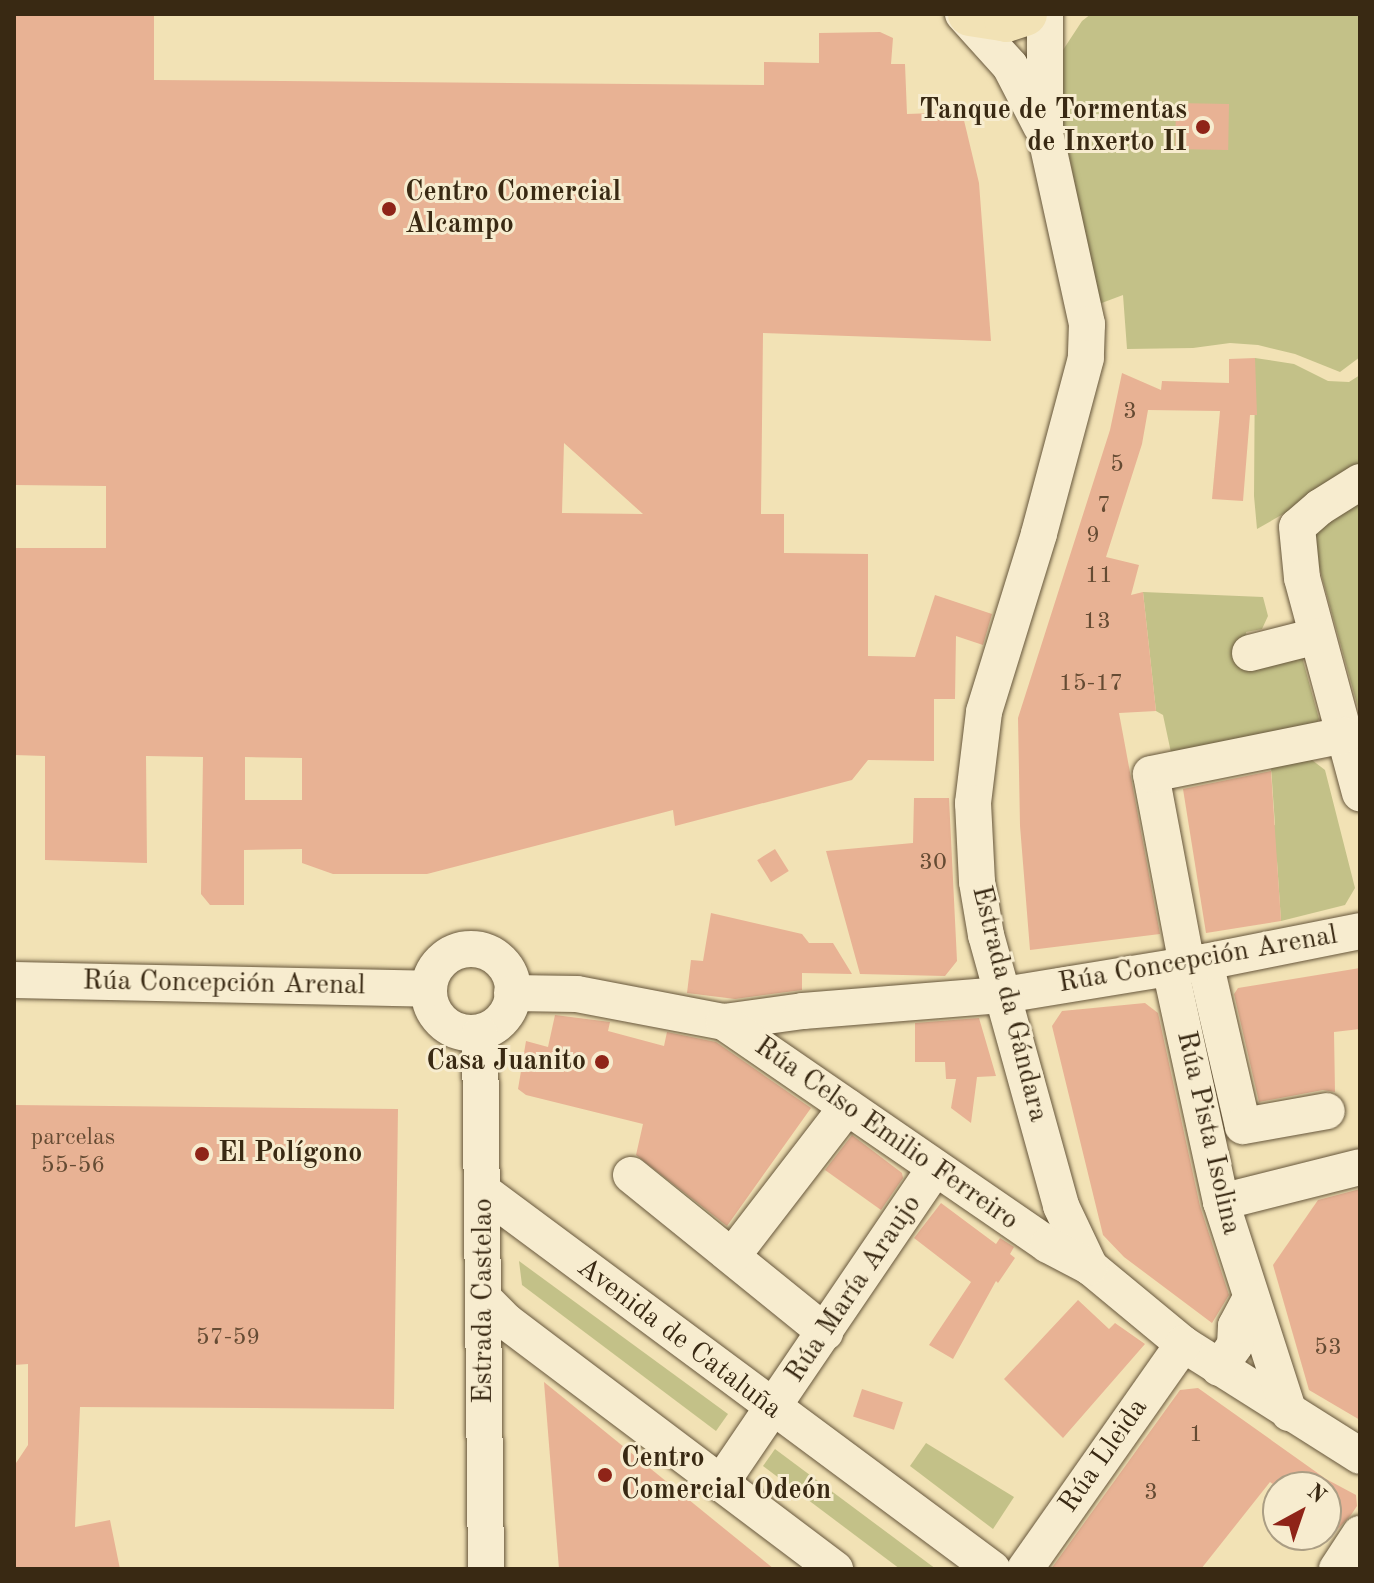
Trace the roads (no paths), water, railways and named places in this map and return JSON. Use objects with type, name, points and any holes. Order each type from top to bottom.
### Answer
[{"type":"highway","points":[[970,14],[1006,20],[1025,14]]},
{"type":"street","points":[[963,14],[1010,66],[1045,133]]},
{"type":"street","points":[[1045,14],[1045,133]]},
{"type":"street","name":"Estrada da Gándara","points":[[1045,133],[1087,324],[1086,358],[1039,534],[984,712],[973,803],[977,882],[986,935],[1061,1206],[1090,1267],[1183,1344],[1360,1456]]},
{"type":"street","points":[[1360,482],[1320,507],[1297,527],[1302,578],[1360,793]]},
{"type":"street","points":[[1250,653],[1317,636]]},
{"type":"street","points":[[1327,1111],[1243,1126],[1187,965],[1151,774],[1344,735]]},
{"type":"street","name":"Rúa Concepción Arenal","points":[[512,993],[577,994],[724,1022],[803,1011],[1004,995],[1187,965],[1360,931]]},
{"type":"street","points":[[467,949],[490,954],[499,961],[507,970],[512,993],[502,1019],[480,1034],[466,1033],[443,1023],[430,1002],[429,989],[437,966],[445,958],[467,949]]},
{"type":"street","name":"Rúa Pista Isolina","points":[[1187,965],[1221,1202],[1250,1320],[1289,1413]]},
{"type":"street","name":"Rúa Concepción Arenal","points":[[15,982],[429,989]]},
{"type":"street","points":[[789,1067],[783,1040],[787,1027],[803,1011]]},
{"type":"street","name":"Rúa Celso Emilio Ferreiro","points":[[724,1022],[1048,1245],[1090,1267]]},
{"type":"street","name":"Estrada Castelao","points":[[480,1034],[486,1569]]},
{"type":"street","points":[[733,1255],[847,1107]]},
{"type":"street","points":[[1221,1202],[1360,1167]]},
{"type":"street","name":"Rúa María Araujo","points":[[721,1483],[774,1411],[935,1168]]},
{"type":"street","points":[[631,1175],[825,1332]]},
{"type":"street","name":"Avenida de Cataluña","points":[[484,1192],[774,1411],[992,1569]]},
{"type":"street","points":[[1048,1245],[1061,1206]]},
{"type":"street","points":[[485,1300],[507,1322],[835,1569]]},
{"type":"street","points":[[1183,1344],[1219,1335],[1250,1320]]},
{"type":"street","points":[[1231,1375],[1250,1320]]},
{"type":"street","name":"Rúa Lleida","points":[[1025,1569],[1183,1344]]},
{"type":"street","points":[[1337,1569],[1360,1534]]},
{"type":"place","name":"Tanque de Tormentas de Inxerto II","points":[[1203,127]]},
{"type":"place","name":"Centro Comercial Alcampo","points":[[389,209]]},
{"type":"place","name":"Casa Juanito","points":[[602,1062]]},
{"type":"place","name":"El Polígono","points":[[202,1154]]},
{"type":"place","name":"Centro Comercial Odeón","points":[[605,1475]]}]
